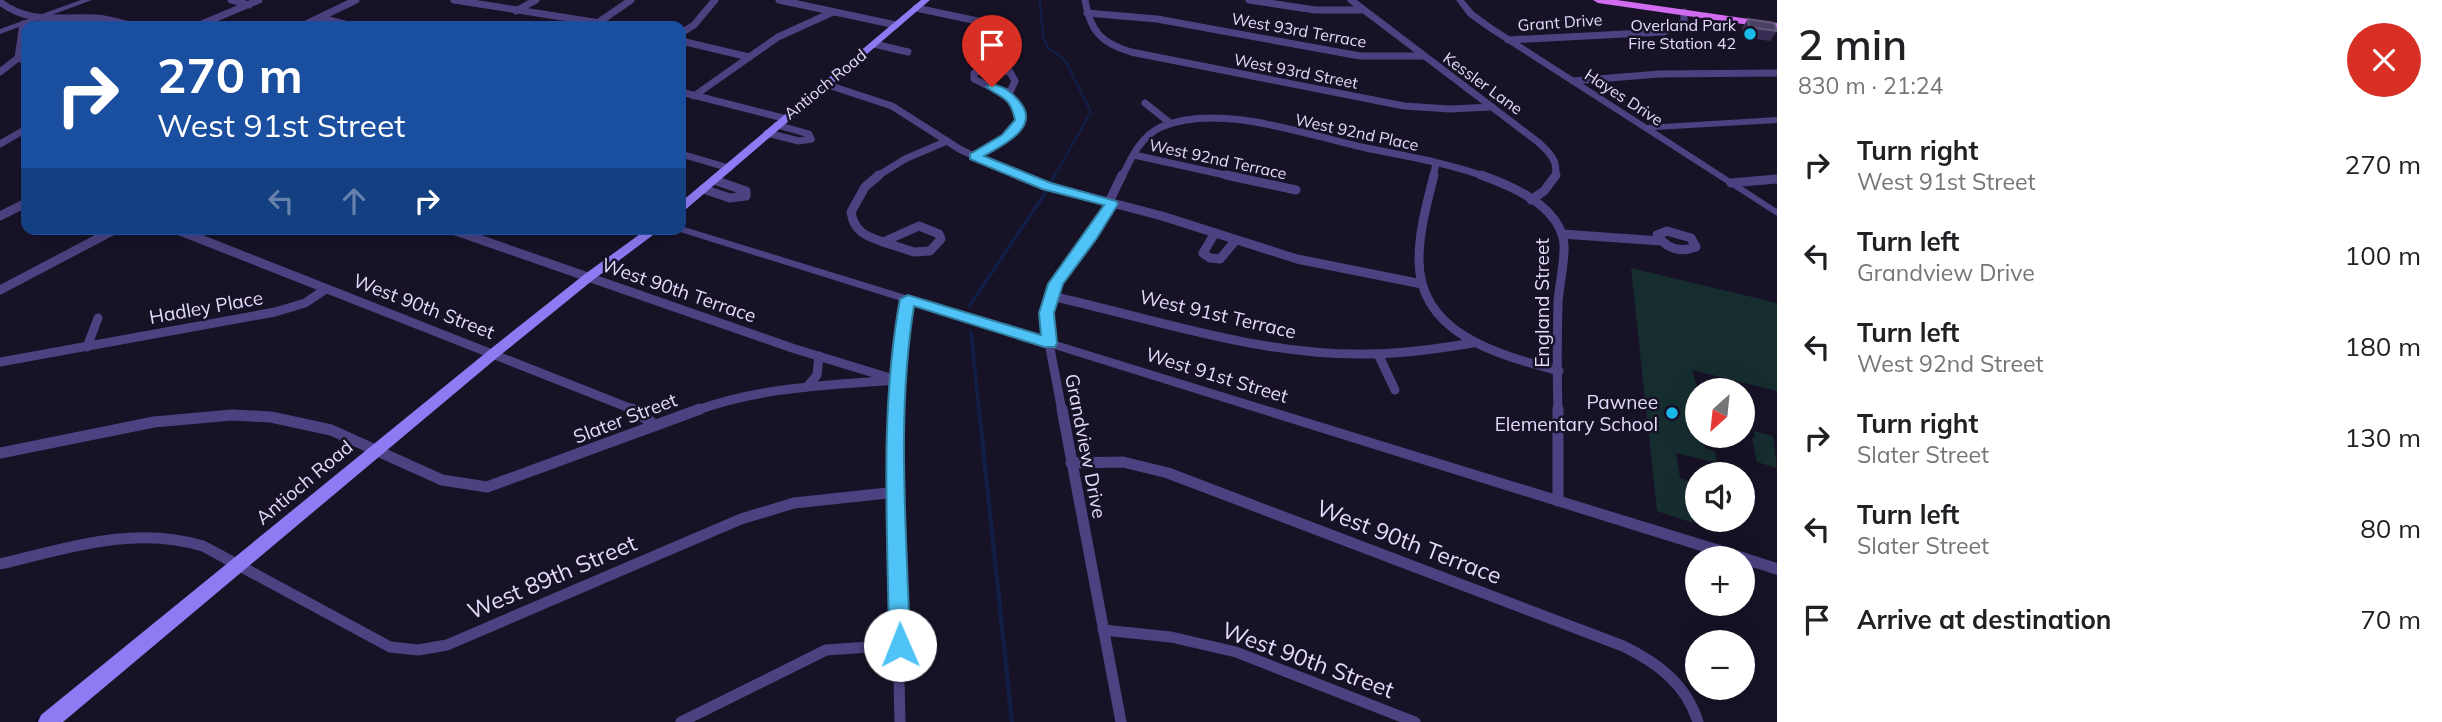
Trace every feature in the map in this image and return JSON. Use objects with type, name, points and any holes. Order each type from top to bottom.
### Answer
[{"type":"main road","name":"Antioch Road","points":[[686,192],[761,141],[780,121],[926,0]]},
{"type":"main road","points":[[1598,0],[1639,3]]},
{"type":"main road","points":[[1622,0],[1777,26]]},
{"type":"main road","name":"Antioch Road","points":[[686,204],[714,180],[723,166]]},
{"type":"main road","name":"Antioch Road","points":[[589,277],[604,259],[633,235]]},
{"type":"main road","name":"Antioch Road","points":[[48,722],[376,449],[589,277],[647,235]]},
{"type":"street","points":[[33,21],[88,0]]},
{"type":"street","points":[[231,0],[248,5]]},
{"type":"street","points":[[209,21],[259,0]]},
{"type":"street","points":[[314,21],[356,0]]},
{"type":"street","points":[[454,0],[591,21]]},
{"type":"street","points":[[515,11],[536,0]]},
{"type":"street","points":[[600,21],[631,0]]},
{"type":"street","points":[[686,30],[694,25],[715,0]]},
{"type":"street","points":[[779,0],[896,25]]},
{"type":"street","points":[[820,8],[829,0]]},
{"type":"street","points":[[1085,0],[1087,13]]},
{"type":"street","points":[[1249,0],[1300,9],[1361,10]]},
{"type":"street","name":"Kessler Lane","points":[[1351,0],[1541,144],[1554,160],[1557,175],[1553,184],[1531,200]]},
{"type":"street","name":"Hayes Drive","points":[[1460,0],[1477,19],[1508,40],[1777,213]]},
{"type":"street","points":[[0,2],[12,10],[39,19],[94,18],[109,21]]},
{"type":"street","points":[[916,8],[987,23]]},
{"type":"street","points":[[694,96],[788,32],[833,12]]},
{"type":"street","name":"Grant Drive","points":[[1508,40],[1663,32],[1681,26],[1684,12]]},
{"type":"street","name":"West 93rd Street","points":[[1087,13],[1091,31],[1098,38],[1131,52],[1384,103],[1430,109],[1492,107]]},
{"type":"street","name":"West 93rd Terrace","points":[[1087,13],[1157,19],[1360,56],[1423,56]]},
{"type":"street","points":[[321,18],[333,21]]},
{"type":"street","points":[[0,32],[21,25]]},
{"type":"street","points":[[0,72],[18,58],[21,38]]},
{"type":"street","points":[[686,42],[749,57]]},
{"type":"street","name":"Antioch Road","points":[[874,44],[908,52]]},
{"type":"street","points":[[974,156],[1000,142],[1019,126],[1021,114],[1006,92],[974,79],[974,73],[986,68],[1010,72],[1014,81],[1012,90],[1006,92]]},
{"type":"street","points":[[1573,81],[1659,74],[1777,73]]},
{"type":"street","points":[[825,84],[892,106],[974,156],[1046,186],[1328,267],[1422,284]]},
{"type":"street","points":[[686,94],[780,121]]},
{"type":"street","points":[[1145,103],[1170,123]]},
{"type":"street","name":"West 92nd Place","points":[[1170,123],[1207,119],[1238,121],[1436,163],[1490,178],[1531,200]]},
{"type":"street","points":[[1646,128],[1777,120]]},
{"type":"street","name":"Antioch Road","points":[[766,133],[799,141],[811,139],[809,134],[780,121]]},
{"type":"street","name":"Grandview Drive","points":[[1121,722],[1049,343],[1047,313],[1051,296],[1064,270],[1090,238],[1112,204],[1144,137],[1170,123]]},
{"type":"street","points":[[0,144],[21,132]]},
{"type":"street","points":[[882,242],[919,226],[939,234],[941,239],[932,251],[909,252],[882,242],[858,230],[852,218],[855,202],[872,181],[887,170],[947,141]]},
{"type":"street","points":[[686,155],[723,166]]},
{"type":"street","name":"West 92nd Terrace","points":[[1134,155],[1296,190]]},
{"type":"street","points":[[1436,163],[1419,251],[1419,271],[1422,284],[1439,315],[1473,343],[1501,355],[1559,371]]},
{"type":"street","points":[[1731,183],[1777,178]]},
{"type":"street","points":[[703,190],[739,199],[746,196],[746,191],[714,180]]},
{"type":"street","name":"England Street","points":[[1531,200],[1548,213],[1562,234],[1558,501]]},
{"type":"street","points":[[0,216],[21,206]]},
{"type":"street","name":"West 91st Street","points":[[686,231],[1704,546]]},
{"type":"street","points":[[1215,233],[1203,253],[1210,258],[1220,259],[1236,240]]},
{"type":"street","points":[[1562,234],[1661,241]]},
{"type":"street","points":[[0,290],[105,235]]},
{"type":"street","name":"West 90th Street","points":[[190,235],[636,411],[655,425]]},
{"type":"street","name":"West 90th Terrace","points":[[467,235],[819,356],[897,380]]},
{"type":"street","name":"Hadley Place","points":[[0,362],[275,313],[305,303],[326,289]]},
{"type":"street","name":"West 91st Terrace","points":[[1051,296],[1128,311],[1261,345],[1337,355],[1379,356],[1437,352],[1473,343]]},
{"type":"street","points":[[900,722],[897,380],[908,299]]},
{"type":"street","points":[[87,346],[98,318]]},
{"type":"street","points":[[807,387],[817,375],[819,356]]},
{"type":"street","points":[[1379,356],[1395,390]]},
{"type":"street","name":"Slater Street","points":[[376,449],[456,485],[487,487],[655,425],[738,398],[807,387],[897,380]]},
{"type":"street","points":[[0,453],[146,424],[229,415],[258,415],[312,424],[376,449]]},
{"type":"street","name":"West 90th Terrace","points":[[1071,463],[1123,462],[1168,473],[1623,646],[1642,655],[1672,677],[1690,700],[1698,722]]},
{"type":"street","name":"West 89th Street","points":[[0,564],[117,539],[153,535],[186,538],[390,648],[428,650],[460,640],[741,519],[794,503],[897,492]]},
{"type":"street","name":"West 91st Street","points":[[1755,562],[1777,569]]},
{"type":"street","name":"West 90th Street","points":[[1103,630],[1171,637],[1236,652],[1415,722]]},
{"type":"street","points":[[681,722],[826,650],[900,645]]},
{"type":"green space","name":"Pawnee Elementary School","points":[[1631,268],[1777,303],[1777,391],[1755,386],[1755,378],[1724,378],[1692,370],[1694,378],[1685,378],[1685,448],[1715,451],[1717,462],[1676,453],[1680,478],[1685,480],[1685,520],[1657,511]]},
{"type":"green space","points":[[1755,431],[1773,436],[1777,468],[1757,462]]},
{"type":"building","points":[[1748,19],[1774,23],[1777,31],[1749,27]]},
{"type":"waterway","points":[[1040,0],[1043,36],[1048,48],[1065,60],[1091,112],[1054,177]]},
{"type":"waterway","points":[[1051,182],[1055,175]]},
{"type":"waterway","points":[[970,305],[1046,192]]},
{"type":"waterway","points":[[971,332],[979,411]]},
{"type":"waterway","points":[[979,409],[1012,722]]},
{"type":"place","name":"Overland Park Fire Station 42","points":[[1750,34]]},
{"type":"place","name":"Pawnee Elementary School","points":[[1672,413]]},
{"type":"route","points":[[900,645],[896,401],[900,344],[908,299],[1049,343],[1047,313],[1055,284],[1112,204],[1020,177],[974,156],[1007,138],[1019,126],[1021,120],[1018,106],[1006,92],[992,87]]}]
